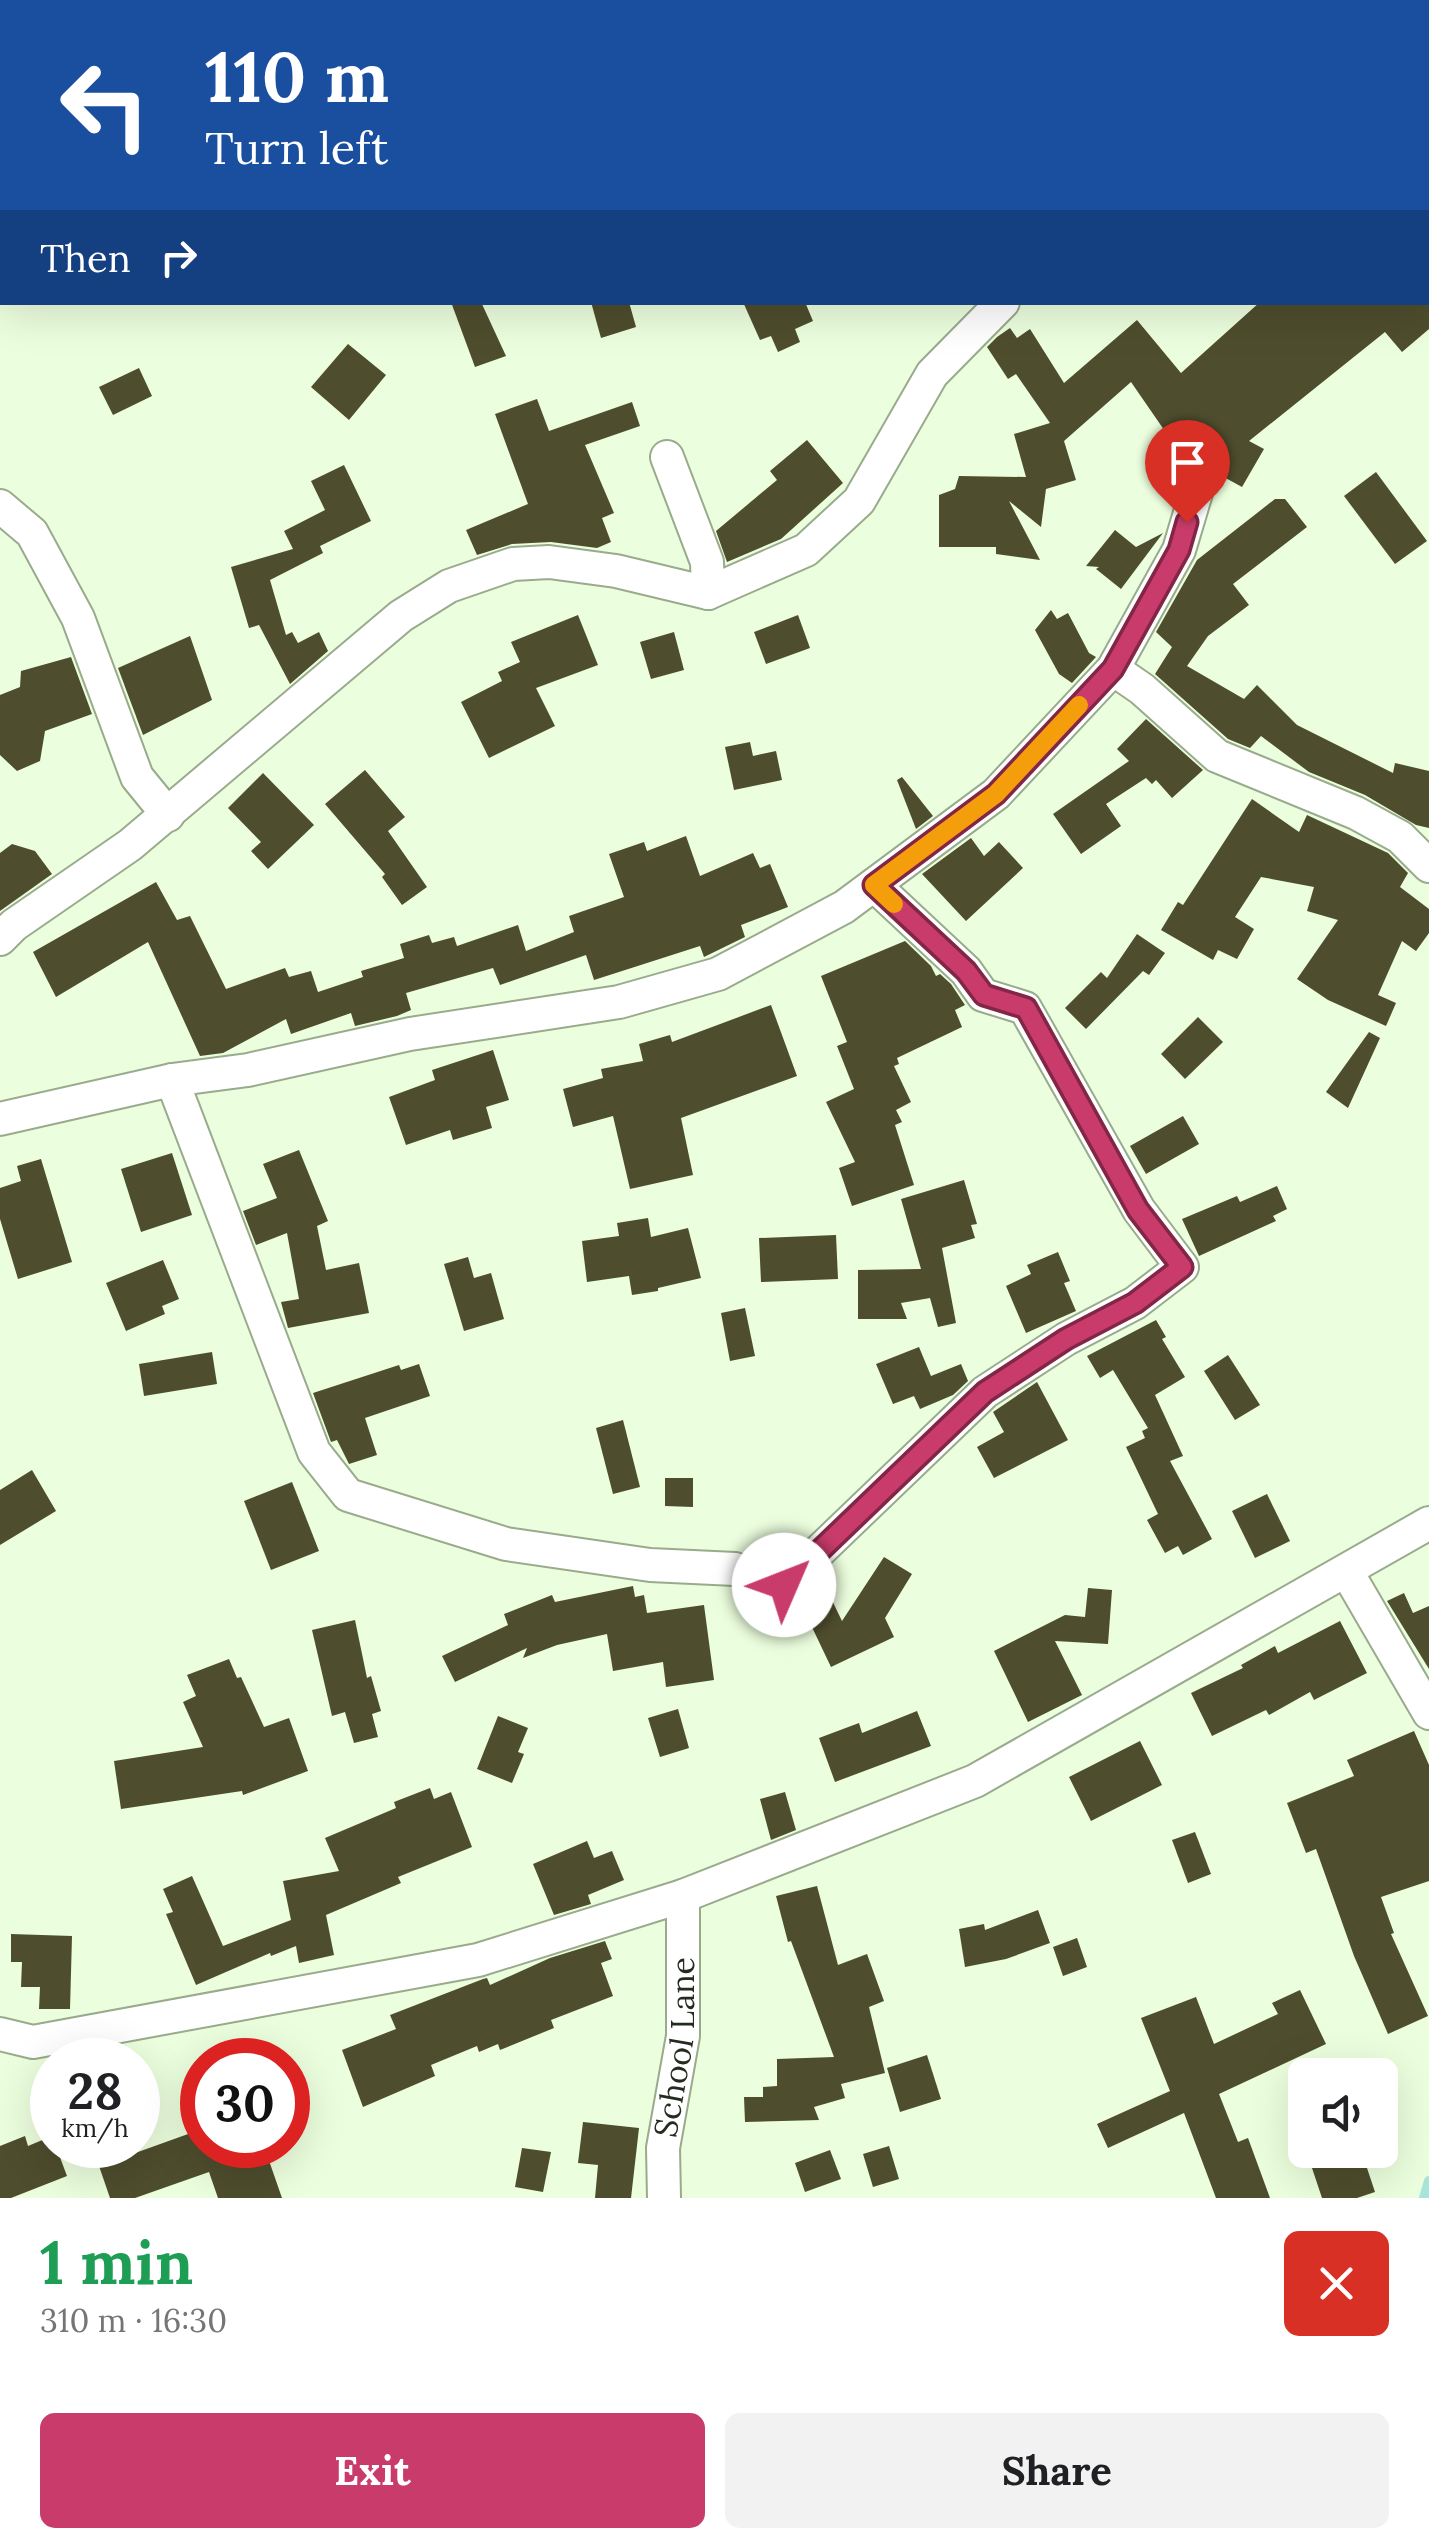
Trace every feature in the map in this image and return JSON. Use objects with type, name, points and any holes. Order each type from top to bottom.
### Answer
[{"type":"street","points":[[0,940],[14,925],[168,815],[386,628],[449,586],[513,564],[549,562],[616,571],[708,593],[806,550],[860,500],[932,374],[1000,305]]},
{"type":"street","points":[[667,457],[707,562],[708,593]]},
{"type":"street","points":[[0,1119],[172,1080],[248,1070],[410,1034],[635,998],[718,974],[844,907],[996,794],[1113,669],[1179,550],[1196,494]]},
{"type":"street","points":[[0,506],[32,532],[78,618],[137,777],[168,815]]},
{"type":"street","points":[[1113,669],[1142,689],[1217,756],[1356,814],[1400,837],[1429,866]]},
{"type":"street","points":[[172,1080],[314,1452],[348,1495],[506,1544],[650,1564],[736,1569],[784,1585],[985,1392],[1066,1339],[1135,1303],[1182,1267],[1138,1210],[1026,1008],[984,995],[966,971],[874,885]]},
{"type":"street","points":[[0,2034],[33,2042],[478,1960],[682,1896],[975,1780],[1429,1522]]},
{"type":"street","points":[[1347,1572],[1429,1714]]},
{"type":"street","name":"School Lane","points":[[664,2198],[663,2148],[684,2036],[682,1896]]},
{"type":"building","points":[[452,305],[482,305],[506,356],[475,367]]},
{"type":"building","points":[[592,305],[630,305],[636,327],[601,338]]},
{"type":"building","points":[[744,305],[806,305],[813,321],[795,329],[800,342],[778,352],[771,336],[760,340]]},
{"type":"building","points":[[1257,305],[1429,305],[1429,329],[1402,352],[1385,332],[1249,441],[1264,449],[1242,487],[1180,453],[1131,382],[1064,441],[1076,480],[1046,489],[1041,527],[1009,501],[1040,560],[996,554],[996,547],[939,547],[939,495],[955,489],[959,476],[1026,477],[1014,434],[1050,423],[1016,374],[1008,379],[987,347],[997,337],[1010,328],[1017,338],[1030,329],[1064,383],[1137,320],[1181,373]]},
{"type":"building","points":[[348,344],[386,375],[349,420],[311,387]]},
{"type":"building","points":[[139,368],[152,396],[113,415],[99,387]]},
{"type":"building","points":[[537,399],[549,431],[632,402],[640,426],[585,445],[614,513],[602,518],[611,542],[597,548],[551,542],[512,544],[477,555],[466,530],[528,504],[495,414]]},
{"type":"building","points":[[807,440],[843,483],[781,539],[727,562],[716,531],[777,480],[770,471]]},
{"type":"building","points":[[344,465],[371,521],[320,546],[323,553],[270,580],[286,635],[292,632],[298,643],[319,632],[328,651],[290,684],[259,625],[249,628],[231,567],[293,549],[284,531],[325,510],[311,481]]},
{"type":"building","points":[[1376,472],[1427,541],[1395,564],[1344,496]]},
{"type":"building","points":[[1275,499],[1285,499],[1307,527],[1233,584],[1249,605],[1208,636],[1187,666],[1244,699],[1257,685],[1297,725],[1393,773],[1395,763],[1429,771],[1429,828],[1309,772],[1261,736],[1250,748],[1228,739],[1155,674],[1172,647],[1156,632],[1197,560]]},
{"type":"building","points":[[1115,530],[1136,547],[1163,533],[1121,589],[1096,569],[1099,567],[1086,566]]},
{"type":"building","points":[[1051,610],[1057,619],[1068,613],[1089,653],[1096,657],[1072,683],[1059,674],[1035,630]]},
{"type":"building","points":[[578,615],[598,665],[536,688],[555,726],[489,758],[461,702],[502,681],[498,672],[520,662],[511,642]]},
{"type":"building","points":[[798,615],[810,648],[766,664],[754,632]]},
{"type":"building","points":[[674,632],[684,670],[651,679],[640,642]]},
{"type":"building","points":[[190,636],[212,700],[143,735],[118,668]]},
{"type":"building","points":[[71,657],[92,714],[45,731],[40,761],[17,771],[0,755],[0,695],[20,687],[21,671]]},
{"type":"building","points":[[1146,719],[1203,770],[1172,798],[1156,780],[1152,784],[1146,778],[1106,804],[1121,826],[1081,854],[1053,814],[1129,761],[1117,749]]},
{"type":"building","points":[[750,742],[753,756],[776,751],[782,780],[734,790],[725,747]]},
{"type":"building","points":[[365,770],[405,817],[388,831],[427,887],[402,905],[382,877],[385,874],[325,804]]},
{"type":"building","points":[[263,773],[314,825],[268,869],[251,851],[261,842],[228,808]]},
{"type":"building","points":[[902,777],[933,816],[916,829],[897,780]]},
{"type":"building","points":[[1252,799],[1299,832],[1307,815],[1388,853],[1408,873],[1400,887],[1429,909],[1429,933],[1416,951],[1402,941],[1378,995],[1396,1003],[1386,1026],[1328,1000],[1297,979],[1338,920],[1307,911],[1314,887],[1261,877],[1235,917],[1254,929],[1237,959],[1218,950],[1213,960],[1161,930],[1178,902],[1183,905]]},
{"type":"building","points":[[686,836],[700,876],[753,853],[760,868],[770,864],[788,907],[741,925],[745,937],[704,957],[700,946],[594,980],[586,955],[500,985],[493,968],[406,993],[411,1010],[397,1016],[355,1026],[351,1013],[291,1034],[286,1019],[223,1053],[200,1056],[148,942],[56,997],[33,952],[156,882],[177,920],[190,916],[226,989],[285,968],[289,977],[311,971],[318,992],[363,977],[361,971],[404,958],[400,944],[429,935],[432,943],[454,937],[457,946],[518,925],[526,951],[574,932],[569,916],[624,897],[609,854],[644,842],[647,851]]},
{"type":"building","points":[[971,838],[984,856],[999,842],[1023,868],[966,921],[922,874]]},
{"type":"building","points":[[12,844],[35,851],[52,874],[0,911],[0,853]]},
{"type":"building","points":[[1137,934],[1165,953],[1149,975],[1143,971],[1086,1029],[1065,1008],[1101,972],[1107,978]]},
{"type":"building","points":[[905,941],[936,976],[940,974],[951,984],[965,1005],[955,1010],[962,1027],[897,1058],[899,1064],[894,1066],[911,1102],[896,1110],[902,1122],[895,1125],[914,1185],[852,1206],[839,1168],[855,1162],[826,1102],[854,1089],[837,1046],[847,1042],[821,976]]},
{"type":"building","points":[[771,1005],[797,1076],[681,1118],[693,1175],[630,1189],[613,1116],[573,1127],[563,1089],[603,1078],[601,1069],[643,1061],[639,1044],[670,1035],[672,1042]]},
{"type":"building","points":[[1198,1017],[1223,1042],[1185,1079],[1161,1054]]},
{"type":"building","points":[[1369,1032],[1380,1038],[1348,1108],[1326,1092]]},
{"type":"building","points":[[493,1050],[509,1100],[486,1107],[492,1128],[453,1140],[450,1130],[406,1145],[389,1097],[435,1080],[432,1070]]},
{"type":"building","points":[[1183,1116],[1199,1144],[1146,1174],[1130,1146]]},
{"type":"building","points":[[299,1150],[328,1221],[317,1226],[326,1270],[359,1263],[369,1313],[288,1328],[281,1302],[299,1299],[287,1233],[256,1245],[243,1211],[277,1198],[263,1164]]},
{"type":"building","points":[[172,1153],[192,1215],[141,1232],[121,1169]]},
{"type":"building","points":[[41,1159],[72,1262],[18,1279],[0,1219],[0,1188],[21,1181],[17,1166]]},
{"type":"building","points":[[964,1180],[977,1224],[971,1225],[975,1238],[942,1248],[956,1323],[938,1327],[930,1298],[901,1303],[907,1319],[858,1319],[858,1270],[921,1269],[901,1199]]},
{"type":"building","points":[[1277,1186],[1287,1209],[1273,1216],[1276,1221],[1199,1256],[1182,1219],[1237,1196],[1240,1202]]},
{"type":"building","points":[[648,1218],[651,1237],[688,1228],[701,1278],[632,1295],[629,1276],[587,1282],[582,1241],[619,1236],[617,1223]]},
{"type":"building","points":[[836,1235],[838,1279],[761,1282],[759,1238]]},
{"type":"building","points":[[1058,1252],[1070,1281],[1064,1283],[1076,1311],[1026,1333],[1006,1286],[1031,1274],[1027,1265]]},
{"type":"building","points":[[468,1257],[474,1278],[491,1273],[504,1319],[464,1331],[444,1264]]},
{"type":"building","points":[[163,1260],[179,1299],[162,1306],[165,1314],[126,1331],[106,1283]]},
{"type":"building","points":[[745,1308],[755,1356],[730,1361],[721,1313]]},
{"type":"building","points":[[1156,1320],[1166,1337],[1162,1339],[1185,1377],[1155,1395],[1183,1456],[1170,1461],[1212,1539],[1183,1555],[1178,1546],[1165,1553],[1147,1520],[1158,1514],[1126,1447],[1145,1438],[1142,1431],[1148,1428],[1113,1370],[1100,1378],[1087,1356]]},
{"type":"building","points":[[919,1347],[931,1376],[961,1364],[968,1381],[953,1395],[920,1409],[914,1396],[893,1404],[876,1364]]},
{"type":"building","points":[[212,1352],[217,1384],[144,1396],[139,1364]]},
{"type":"building","points":[[1228,1355],[1260,1405],[1235,1420],[1204,1371]]},
{"type":"building","points":[[419,1364],[430,1396],[365,1418],[377,1455],[349,1464],[337,1440],[331,1442],[313,1393],[399,1365],[401,1370]]},
{"type":"building","points":[[1037,1382],[1068,1440],[994,1478],[977,1447],[1004,1432],[993,1412]]},
{"type":"building","points":[[623,1420],[640,1487],[613,1494],[596,1428]]},
{"type":"building","points":[[32,1470],[56,1511],[0,1545],[0,1490]]},
{"type":"building","points":[[665,1478],[693,1478],[693,1507],[665,1506]]},
{"type":"building","points":[[292,1482],[319,1551],[271,1570],[244,1501]]},
{"type":"building","points":[[1267,1494],[1290,1541],[1255,1558],[1232,1511]]},
{"type":"building","points":[[884,1557],[912,1574],[885,1618],[894,1637],[831,1667],[799,1600],[826,1588],[842,1621]]},
{"type":"building","points":[[633,1586],[635,1597],[644,1595],[647,1613],[704,1605],[714,1680],[666,1687],[663,1662],[613,1671],[607,1634],[557,1645],[523,1658],[527,1648],[455,1682],[442,1656],[508,1625],[504,1614],[552,1595],[555,1602]]},
{"type":"building","points":[[1088,1588],[1112,1590],[1108,1644],[1055,1641],[1082,1695],[1028,1722],[994,1651],[1065,1615],[1085,1617]]},
{"type":"building","points":[[1404,1593],[1413,1613],[1429,1606],[1429,1669],[1387,1601]]},
{"type":"building","points":[[355,1620],[367,1678],[371,1676],[381,1711],[372,1714],[378,1737],[354,1743],[345,1712],[332,1716],[312,1630]]},
{"type":"building","points":[[1340,1621],[1367,1673],[1314,1700],[1310,1692],[1269,1715],[1266,1710],[1212,1736],[1191,1693],[1243,1668],[1241,1665],[1275,1646],[1278,1653]]},
{"type":"building","points":[[229,1659],[264,1727],[289,1718],[308,1771],[243,1795],[242,1791],[121,1809],[114,1761],[203,1747],[183,1702],[196,1696],[187,1675]]},
{"type":"building","points":[[678,1709],[689,1748],[660,1757],[648,1718]]},
{"type":"building","points":[[917,1711],[931,1746],[835,1782],[819,1738],[859,1723],[862,1733]]},
{"type":"building","points":[[498,1716],[528,1728],[518,1752],[524,1754],[512,1783],[477,1769]]},
{"type":"building","points":[[1414,1731],[1429,1765],[1429,1881],[1381,1897],[1394,1933],[1391,1934],[1428,2016],[1388,2034],[1354,1956],[1316,1849],[1306,1853],[1287,1803],[1354,1776],[1347,1760]]},
{"type":"building","points":[[1140,1741],[1162,1785],[1091,1821],[1069,1777]]},
{"type":"building","points":[[430,1788],[434,1799],[451,1792],[472,1847],[398,1877],[401,1883],[326,1915],[334,1955],[299,1963],[296,1946],[196,1985],[166,1914],[173,1912],[163,1889],[192,1876],[223,1946],[291,1920],[283,1881],[339,1871],[325,1838],[396,1808],[394,1802]]},
{"type":"building","points":[[785,1792],[796,1830],[771,1840],[760,1799]]},
{"type":"building","points":[[1195,1832],[1211,1874],[1188,1883],[1172,1840]]},
{"type":"building","points":[[587,1841],[594,1858],[612,1851],[624,1880],[588,1895],[591,1904],[554,1915],[533,1864]]},
{"type":"building","points":[[817,1886],[838,1965],[867,1954],[884,2001],[869,2007],[885,2073],[841,2084],[845,2098],[814,2107],[819,2120],[745,2122],[744,2097],[763,2097],[763,2087],[777,2086],[777,2059],[834,2057],[791,1941],[788,1942],[776,1896]]},
{"type":"building","points":[[1038,1910],[1050,1943],[1006,1959],[965,1967],[959,1929],[984,1924],[985,1930]]},
{"type":"building","points":[[11,1934],[72,1936],[70,2009],[39,2009],[40,1987],[21,1987],[22,1962],[11,1962]]},
{"type":"building","points":[[1077,1938],[1087,1967],[1063,1976],[1053,1947]]},
{"type":"building","points":[[605,1941],[612,1959],[601,1963],[613,1996],[551,2020],[554,2028],[500,2050],[498,2044],[479,2052],[477,2046],[431,2065],[435,2076],[363,2107],[342,2050],[396,2029],[390,2015],[483,1979],[487,1978],[490,1985],[550,1958]]},
{"type":"building","points":[[1300,1990],[1326,2044],[1288,2058],[1288,2062],[1219,2094],[1238,2142],[1248,2138],[1270,2198],[1216,2198],[1184,2113],[1108,2148],[1097,2124],[1170,2091],[1141,2018],[1196,1997],[1214,2044],[1278,2014],[1272,2003]]},
{"type":"building","points":[[927,2055],[941,2099],[900,2112],[887,2068]]},
{"type":"building","points":[[583,2122],[639,2128],[631,2198],[595,2198],[598,2165],[578,2163]]},
{"type":"building","points":[[25,2136],[30,2145],[30,2168],[64,2168],[67,2176],[11,2198],[0,2198],[0,2146]]},
{"type":"building","points":[[180,2137],[180,2168],[272,2168],[282,2198],[218,2198],[209,2172],[135,2198],[110,2198],[100,2168],[160,2168],[160,2144]]},
{"type":"building","points":[[889,2146],[899,2179],[873,2187],[863,2154]]},
{"type":"building","points":[[522,2148],[551,2152],[543,2192],[515,2187]]},
{"type":"building","points":[[830,2150],[841,2179],[805,2192],[795,2163]]},
{"type":"building","points":[[1312,2168],[1367,2168],[1375,2192],[1357,2198],[1322,2198]]},
{"type":"waterway","points":[[1424,2198],[1429,2181]]},
{"type":"slow traffic","points":[[894,904],[874,885],[996,794],[1079,705]]},
{"type":"route","points":[[784,1585],[985,1392],[1066,1339],[1135,1303],[1182,1267],[1138,1210],[1026,1008],[984,995],[966,971],[874,885],[996,794],[1113,669],[1179,550],[1187,522]]}]
